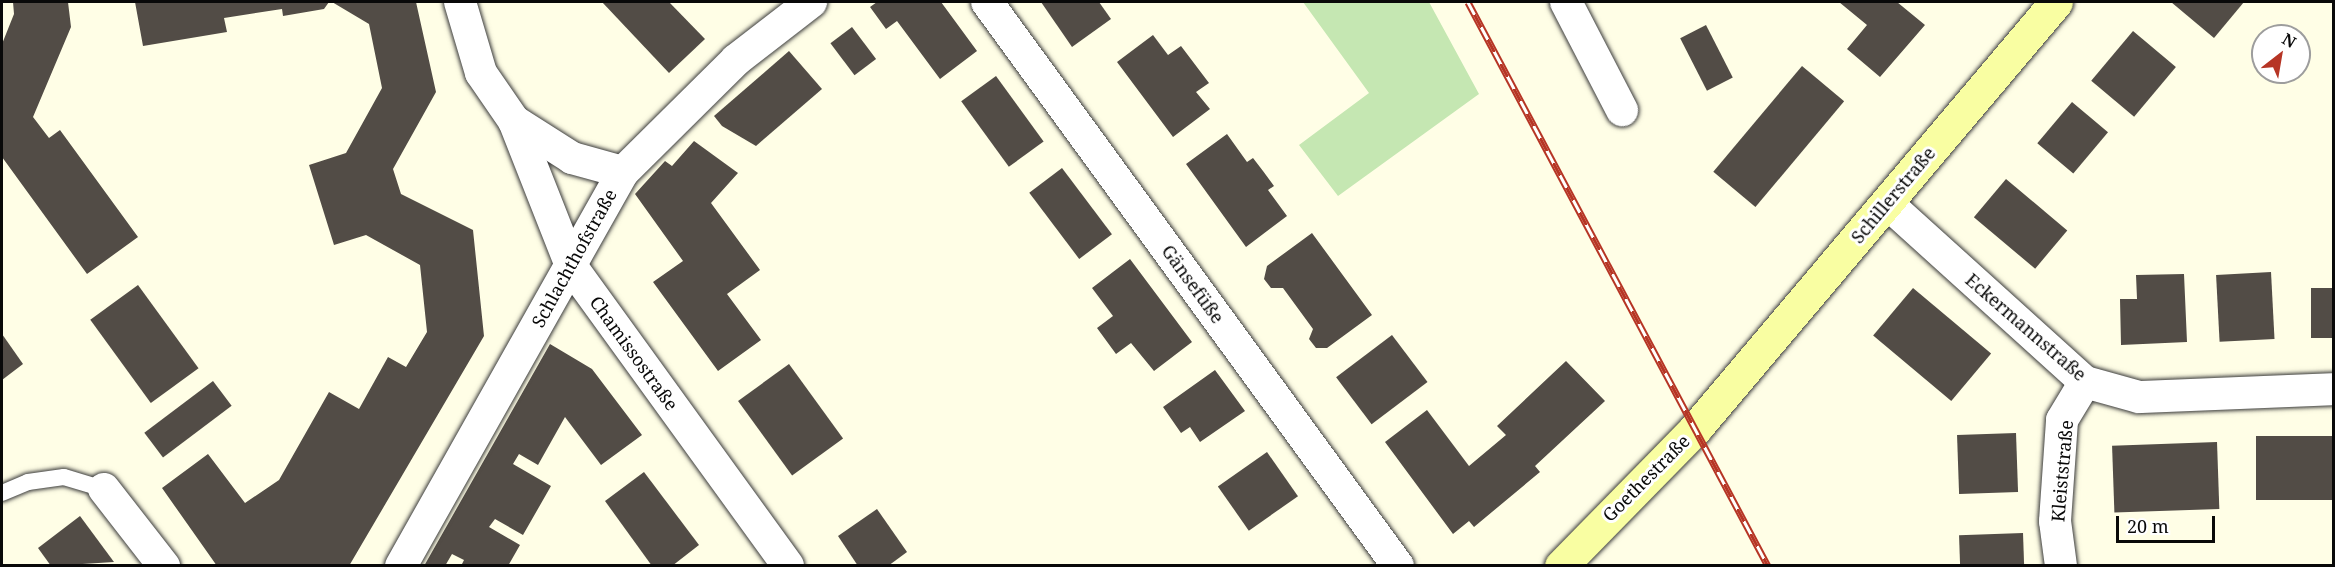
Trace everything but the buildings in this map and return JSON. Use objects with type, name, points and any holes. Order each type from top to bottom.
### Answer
[{"type":"main road","name":"Schillerstraße","points":[[1729,389],[2056,2]]},
{"type":"main road","name":"Goethestraße","points":[[1561,566],[1729,389]]},
{"type":"street","name":"Chamissostraße","points":[[460,2],[481,73],[514,121],[571,266],[788,566]]},
{"type":"street","name":"Schlachthofstraße","points":[[400,566],[623,172],[736,60],[811,2]]},
{"type":"street","name":"Gänsefüße","points":[[987,2],[1398,566]]},
{"type":"street","points":[[1566,2],[1622,110]]},
{"type":"street","name":"Chamissostraße","points":[[514,121],[572,158],[623,172]]},
{"type":"street","name":"Eckermannstraße","points":[[1887,203],[2085,382],[2139,397],[2334,389]]},
{"type":"street","name":"Kleiststraße","points":[[2061,566],[2055,521],[2062,420],[2085,382]]},
{"type":"street","points":[[104,489],[164,566]]},
{"type":"lane","points":[[2,493],[28,482],[64,477],[104,489]]},
{"type":"green space","points":[[1303,2],[1429,2],[1479,94],[1338,196],[1299,145],[1369,93]]},
{"type":"railway","points":[[1468,2],[1768,566]]}]
